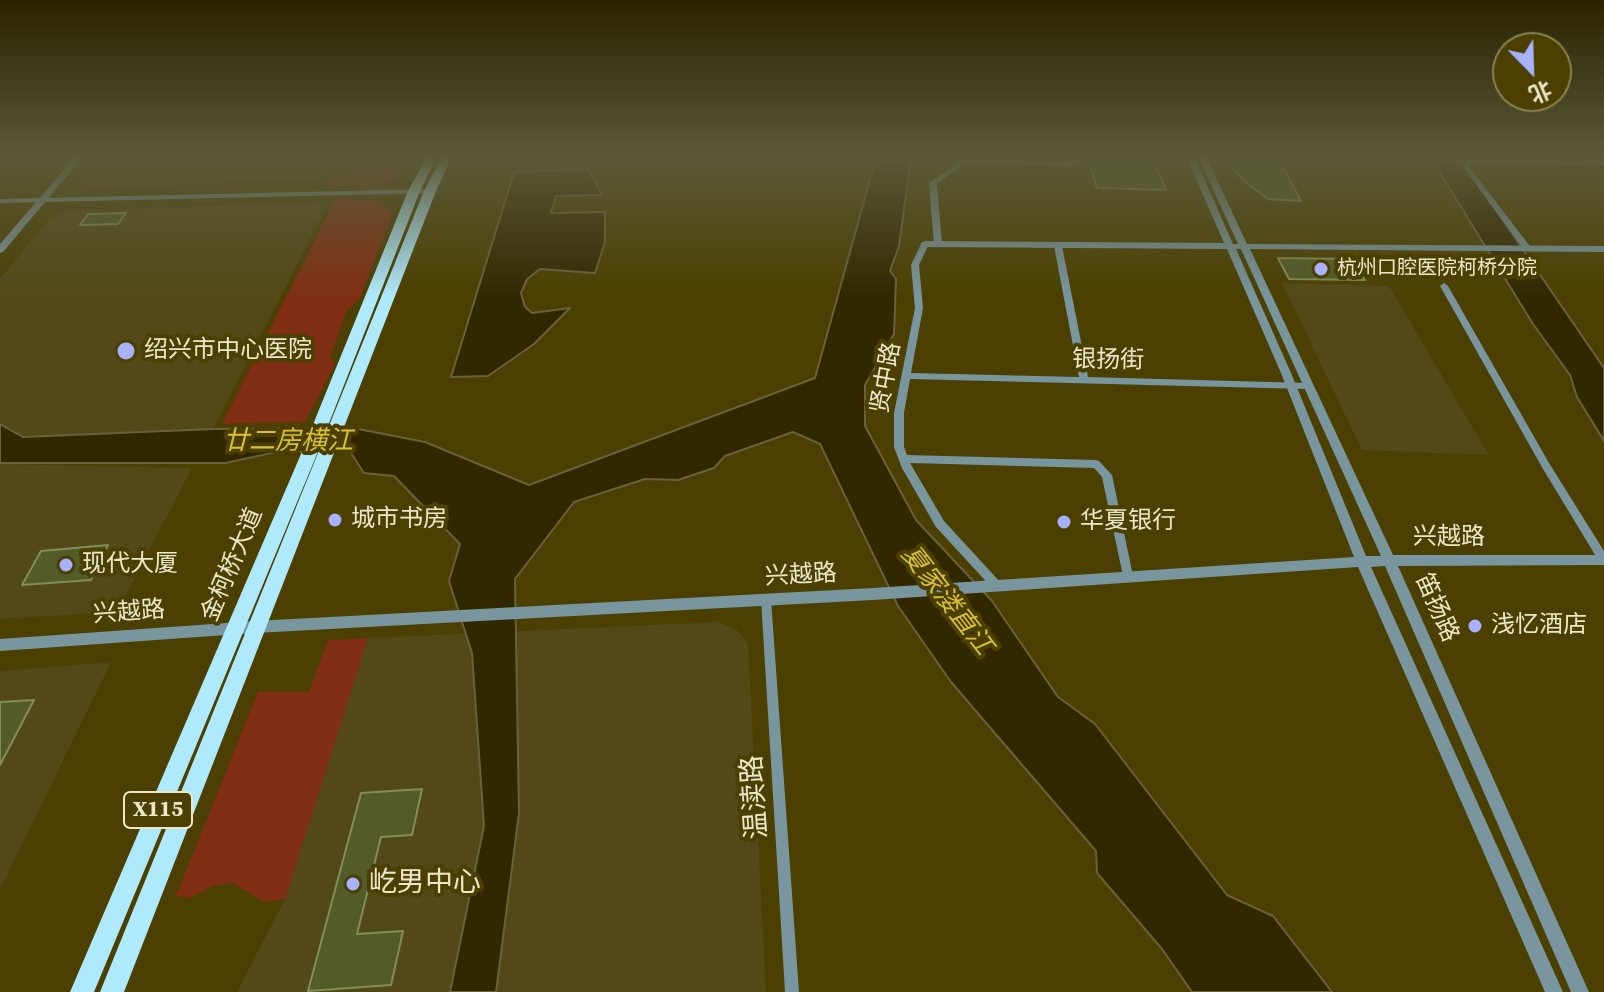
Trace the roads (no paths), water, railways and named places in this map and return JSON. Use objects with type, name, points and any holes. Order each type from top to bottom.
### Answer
[{"type":"main road","name":"金柯桥大道","points":[[317,454],[320,425],[409,204]]},
{"type":"main road","name":"金柯桥大道","points":[[82,992],[245,627],[317,454],[338,424],[425,204]]},
{"type":"main road","name":"金柯桥大道","points":[[112,992],[245,627]]},
{"type":"street","points":[[0,250],[41,204]]},
{"type":"street","points":[[935,204],[938,244]]},
{"type":"street","name":"笛扬路","points":[[1211,204],[1290,385],[1362,562],[1554,992]]},
{"type":"street","name":"笛扬路","points":[[1224,204],[1389,561],[1580,992]]},
{"type":"street","points":[[1493,204],[1526,249]]},
{"type":"street","points":[[925,244],[1245,249],[1604,249]]},
{"type":"street","name":"贤中路","points":[[925,244],[915,265],[919,308],[899,413],[899,447],[940,524],[992,586]]},
{"type":"street","points":[[1058,246],[1084,380]]},
{"type":"street","points":[[1444,286],[1546,466],[1604,560]]},
{"type":"street","name":"银扬街","points":[[908,376],[1307,386]]},
{"type":"street","points":[[903,459],[1096,464],[1107,475],[1128,576]]},
{"type":"street","name":"兴越路","points":[[0,645],[245,627],[873,594],[1362,562],[1604,560]]},
{"type":"street","name":"温渎路","points":[[766,599],[792,992]]},
{"type":"water","points":[[504,204],[554,204],[551,213],[605,212],[605,242],[595,273],[540,269],[527,279],[521,293],[525,307],[532,313],[570,308],[534,344],[488,376],[451,377]]},
{"type":"water","points":[[863,204],[905,204],[899,246],[890,271],[896,279],[894,334],[865,385],[865,426],[916,520],[992,601],[1058,697],[1095,724],[1227,895],[1273,916],[1332,992],[1192,992],[1162,949],[1097,873],[1096,851],[951,682],[898,606],[820,444],[793,432],[725,456],[714,468],[678,480],[645,479],[574,502],[515,579],[519,813],[496,992],[450,992],[484,826],[472,653],[449,581],[460,544],[394,476],[364,473],[349,450],[277,452],[225,463],[0,463],[0,424],[23,437],[213,429],[353,428],[425,442],[529,485],[815,378]]},
{"type":"water","points":[[1459,204],[1492,204],[1604,368],[1604,441],[1577,397],[1570,375],[1533,324]]},
{"type":"place","name":"杭州口腔医院柯桥分院","points":[[1321,269]]},
{"type":"place","name":"绍兴市中心医院","points":[[126,351]]},
{"type":"place","name":"城市书房","points":[[335,520]]},
{"type":"place","name":"华夏银行","points":[[1064,522]]},
{"type":"place","name":"现代大厦","points":[[66,565]]},
{"type":"place","name":"浅忆酒店","points":[[1475,626]]},
{"type":"place","name":"屹男中心","points":[[353,884]]},
{"type":"water label","name":"廿二房横江","points":[[288,442]]},
{"type":"water label","name":"夏家溇直江","points":[[946,601]]}]
